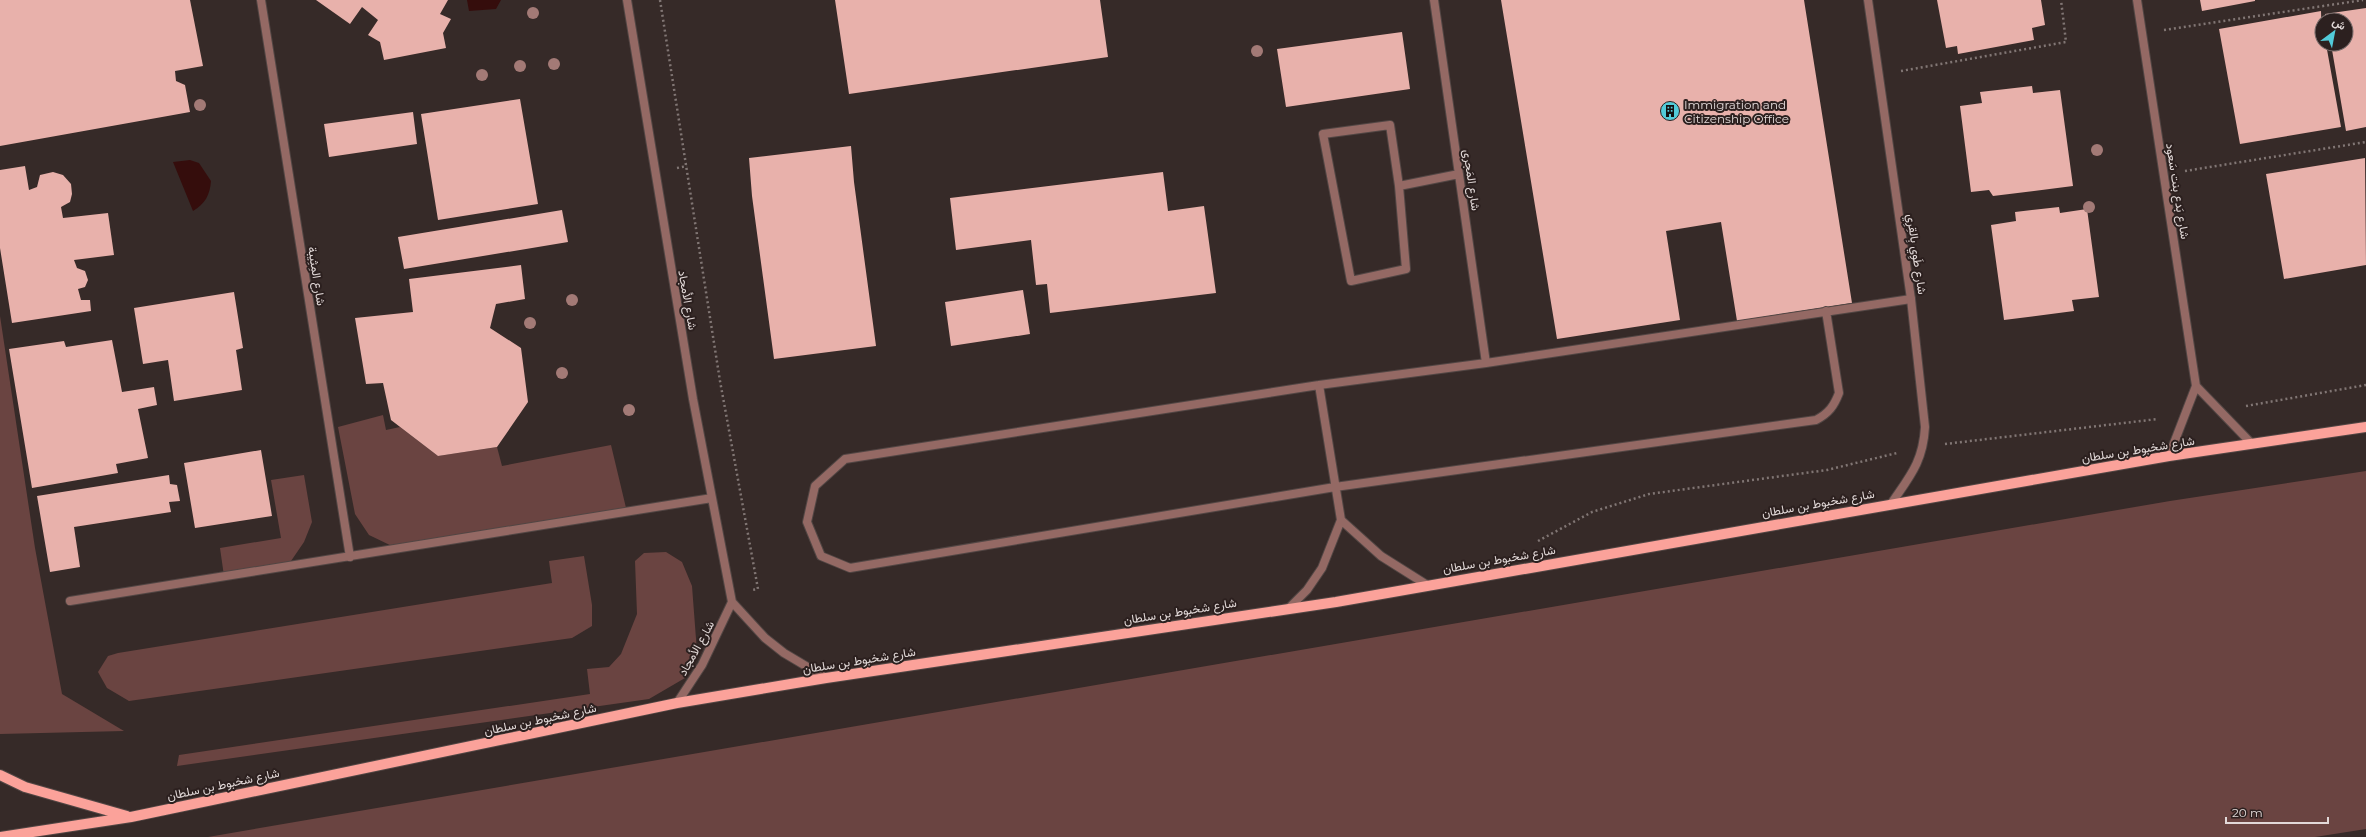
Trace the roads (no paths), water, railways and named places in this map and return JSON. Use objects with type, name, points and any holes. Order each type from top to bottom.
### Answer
[{"type":"main road","name":"شارع شخبوط بن سلطان","points":[[0,837],[131,817],[677,704],[826,678],[1290,608],[2169,456],[2366,427]]},
{"type":"main road","points":[[0,775],[31,789],[131,817]]},
{"type":"street","name":"شارع المِثِيبة","points":[[261,0],[350,557]]},
{"type":"street","name":"شارع الأمجاد","points":[[627,0],[690,383],[732,602],[702,665],[677,704]]},
{"type":"street","name":"شارع المَجرى","points":[[1434,0],[1486,363]]},
{"type":"street","name":"شارع طَوِي بِالقِرِي","points":[[1868,0],[1911,299],[1925,427],[1924,446],[1920,461],[1891,504]]},
{"type":"street","name":"شارع بَدع بنت سَعود","points":[[2136,0],[2196,386],[2186,416],[2169,456]]},
{"type":"street","points":[[1390,125],[1399,186],[1406,269],[1350,281],[1323,134],[1390,125]]},
{"type":"street","points":[[1399,186],[1458,174]]},
{"type":"street","points":[[1826,311],[1839,393],[1835,404],[1827,414],[1816,420],[1335,487],[850,568],[821,556],[807,522],[815,486],[845,459],[1319,385],[1486,363],[1826,311],[1911,299]]},
{"type":"street","points":[[1290,608],[1307,590],[1322,568],[1341,520],[1319,385]]},
{"type":"street","points":[[2196,386],[2218,411],[2251,444]]},
{"type":"street","points":[[70,601],[712,498]]},
{"type":"street","points":[[1341,520],[1381,556],[1427,585]]},
{"type":"street","points":[[732,602],[765,638],[784,653],[826,678]]},
{"type":"place","name":"Immigration and Citizenship Office","points":[[1670,111]]}]
